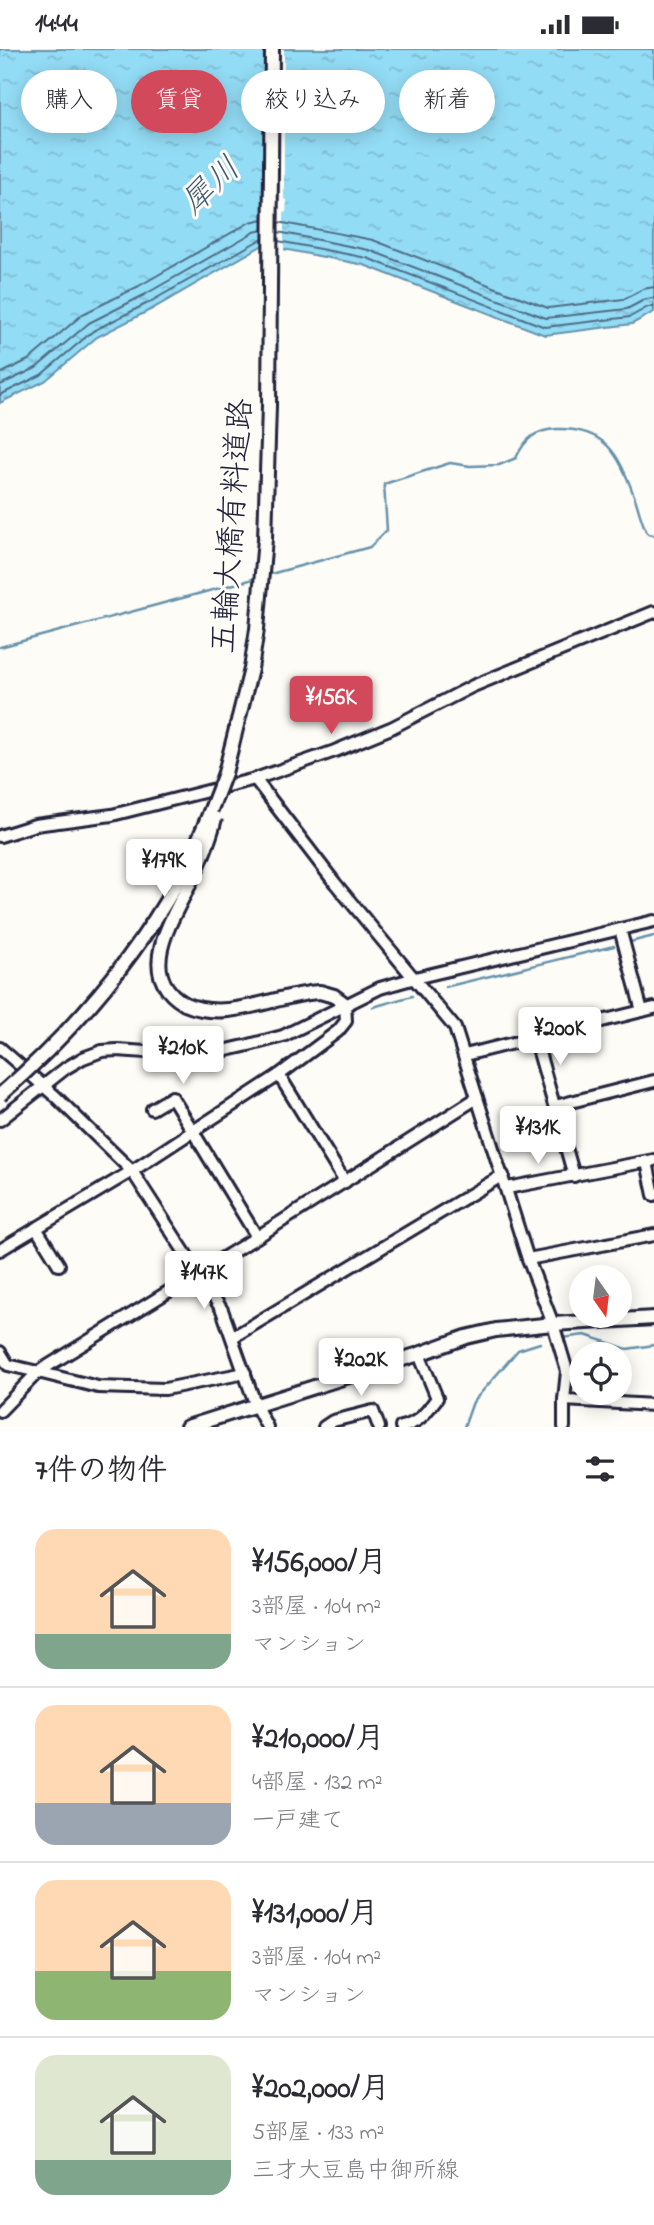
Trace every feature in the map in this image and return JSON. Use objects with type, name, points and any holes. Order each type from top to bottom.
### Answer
[{"type":"main road","name":"五輪大橋有料道路","points":[[0,1095],[81,1017],[132,953],[178,880],[225,773],[251,669],[259,615],[265,539],[269,431],[272,49]]},
{"type":"main road","points":[[225,773],[207,843],[164,937],[160,957],[161,978],[166,989],[172,997],[185,1005],[201,1010],[223,1011],[320,992],[334,996],[345,1005]]},
{"type":"main road","points":[[190,1426],[496,1330],[654,1318]]},
{"type":"street","points":[[0,836],[45,824],[113,815],[255,779],[369,737],[473,685],[654,612]]},
{"type":"street","points":[[255,779],[335,883],[455,1028],[528,1259],[553,1324],[567,1371],[564,1427]]},
{"type":"street","points":[[0,1120],[66,1068],[102,1051],[190,1055],[214,1053],[283,1036],[380,988],[654,921]]},
{"type":"street","points":[[620,929],[642,1010]]},
{"type":"street","points":[[0,1250],[132,1171],[279,1075],[338,1031],[346,1021],[345,1005]]},
{"type":"street","points":[[465,1055],[654,1008]]},
{"type":"street","points":[[535,1038],[574,1176]]},
{"type":"street","points":[[0,1048],[132,1171],[222,1310],[267,1427]]},
{"type":"street","points":[[279,1075],[345,1182]]},
{"type":"street","points":[[555,1106],[654,1081]]},
{"type":"street","points":[[152,1109],[172,1097],[257,1237]]},
{"type":"street","points":[[0,1411],[37,1372],[477,1098]]},
{"type":"street","points":[[507,1188],[650,1161],[654,1195]]},
{"type":"street","points":[[233,1337],[503,1175]]},
{"type":"street","points":[[36,1228],[59,1265]]},
{"type":"street","points":[[528,1259],[654,1235]]},
{"type":"street","points":[[0,1352],[8,1365],[98,1387],[165,1389],[245,1373]]},
{"type":"street","points":[[401,1427],[424,1415],[437,1398],[419,1354]]},
{"type":"street","points":[[564,1400],[654,1405]]},
{"type":"street","points":[[324,1427],[332,1421],[373,1411],[379,1427]]},
{"type":"water","name":"犀川","points":[[0,49],[654,49],[654,312],[632,324],[545,335],[364,265],[263,245],[152,309],[97,337],[45,381],[0,403]]},
{"type":"pier","points":[[266,49],[284,49],[284,70],[266,70]]},
{"type":"pier","points":[[266,133],[284,133],[284,199],[287,200],[284,213],[284,253],[266,250]]},
{"type":"waterway","points":[[267,575],[370,547],[387,530],[384,484],[450,463],[470,466],[499,465],[516,458],[532,437],[543,431],[557,429],[587,433],[607,446],[622,466],[645,529],[648,534],[654,535]]},
{"type":"waterway","points":[[0,647],[257,578]]},
{"type":"waterway","points":[[630,942],[654,936]]},
{"type":"waterway","points":[[445,987],[614,946]]},
{"type":"waterway","points":[[373,1007],[412,996]]},
{"type":"waterway","points":[[562,1338],[585,1335],[627,1349],[654,1345]]},
{"type":"waterway","points":[[464,1427],[473,1402],[518,1350],[540,1343]]}]
